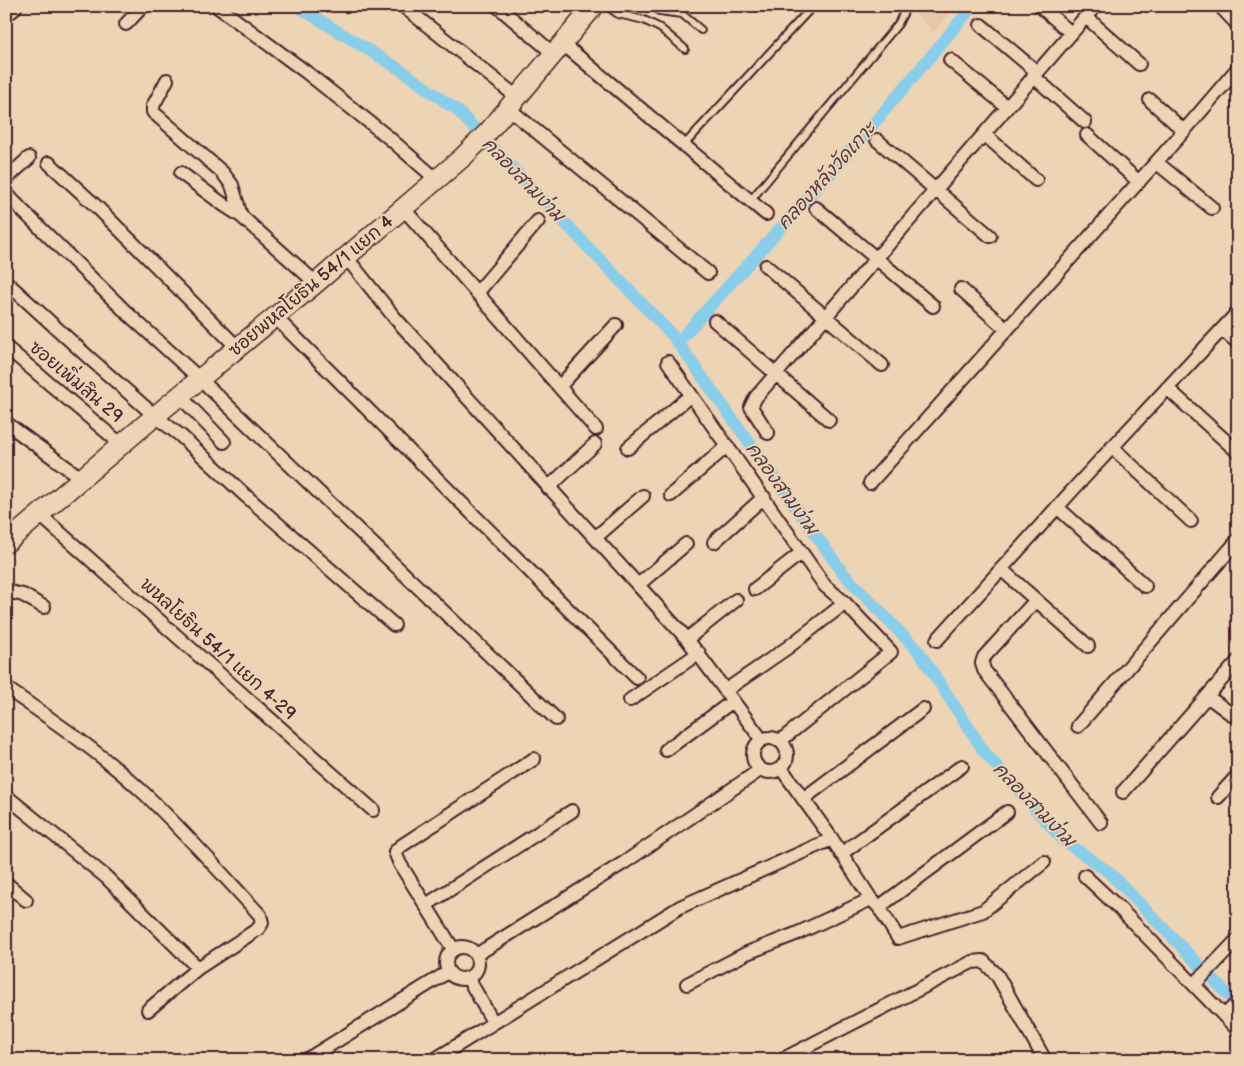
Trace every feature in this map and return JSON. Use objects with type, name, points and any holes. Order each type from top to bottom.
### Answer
[{"type":"street","points":[[126,24],[143,6]]},
{"type":"street","points":[[403,6],[708,273]]},
{"type":"street","points":[[497,6],[558,48],[684,145],[766,214]]},
{"type":"street","name":"ซอยพหลโยธิน 54/1 แยก 4","points":[[6,543],[81,478],[275,318],[463,157],[488,132],[594,6]]},
{"type":"street","points":[[1040,6],[1071,33]]},
{"type":"street","points":[[768,433],[751,407],[756,397],[1096,6]]},
{"type":"street","points":[[1220,6],[1238,25]]},
{"type":"street","points":[[218,8],[306,72],[388,137],[436,179]]},
{"type":"street","points":[[1086,17],[1139,64]]},
{"type":"street","points":[[981,25],[1085,122]]},
{"type":"street","points":[[950,60],[1007,107]]},
{"type":"street","points":[[870,483],[1139,182],[1238,68]]},
{"type":"street","points":[[167,80],[153,106],[153,112],[222,172],[232,185],[241,216]]},
{"type":"street","points":[[1150,100],[1184,131]]},
{"type":"street","points":[[984,134],[1036,180]]},
{"type":"street","points":[[1087,135],[1139,182]]},
{"type":"street","points":[[877,140],[990,236]]},
{"type":"street","points":[[6,179],[29,158]]},
{"type":"street","points":[[1156,162],[1212,208]]},
{"type":"street","points":[[48,163],[96,207],[238,348]]},
{"type":"street","points":[[181,173],[241,216],[316,283]]},
{"type":"street","points":[[6,193],[127,313],[200,379],[556,719]]},
{"type":"street","points":[[402,208],[596,429]]},
{"type":"street","points":[[816,208],[933,306]]},
{"type":"street","points":[[477,293],[538,221]]},
{"type":"street","points":[[346,257],[395,318],[687,639],[762,740]]},
{"type":"street","points":[[766,266],[882,365]]},
{"type":"street","points":[[6,282],[86,355],[181,436],[246,496],[394,625]]},
{"type":"street","points":[[961,289],[1007,330]]},
{"type":"street","points":[[937,640],[1112,447],[1238,312]]},
{"type":"street","points":[[275,318],[637,678]]},
{"type":"street","points":[[715,321],[830,420]]},
{"type":"street","points":[[560,386],[616,325]]},
{"type":"street","points":[[1222,329],[1238,343]]},
{"type":"street","name":"ซอยเพิ่มสิน 29","points":[[6,347],[122,445]]},
{"type":"street","points":[[668,362],[825,586],[845,603],[891,652],[780,741]]},
{"type":"street","points":[[1167,388],[1238,452]]},
{"type":"street","points":[[628,448],[691,394]]},
{"type":"street","points":[[180,396],[224,442]]},
{"type":"street","points":[[6,423],[81,478]]},
{"type":"street","points":[[548,488],[595,444]]},
{"type":"street","points":[[671,495],[727,446]]},
{"type":"street","points":[[1112,447],[1191,521]]},
{"type":"street","points":[[596,537],[643,496]]},
{"type":"street","points":[[714,542],[764,497]]},
{"type":"street","points":[[1057,507],[1145,586]]},
{"type":"street","name":"พหลโยธิน 54/1 แยก 4-29","points":[[40,514],[374,810]]},
{"type":"street","points":[[1078,726],[1238,540]]},
{"type":"street","points":[[638,585],[686,544]]},
{"type":"street","points":[[754,589],[801,553]]},
{"type":"street","points":[[1001,569],[1088,646]]},
{"type":"street","points":[[6,591],[23,595],[44,607]]},
{"type":"street","points":[[687,639],[736,600]]},
{"type":"street","points":[[1036,600],[984,657],[982,663],[984,670],[1101,823]]},
{"type":"street","points":[[726,690],[787,648],[845,603]]},
{"type":"street","points":[[630,700],[699,653]]},
{"type":"street","points":[[1123,792],[1238,661]]},
{"type":"street","points":[[6,688],[82,741],[144,794],[211,861],[260,915],[262,923],[258,929],[198,968],[148,1010]]},
{"type":"street","points":[[1207,696],[1238,720]]},
{"type":"street","points":[[666,750],[733,701]]},
{"type":"street","points":[[803,799],[923,709]]},
{"type":"street","points":[[771,738],[780,741],[786,747],[788,756],[785,765],[778,770],[769,772],[760,770],[754,763],[753,754],[756,746],[762,740],[771,738]]},
{"type":"street","points":[[453,949],[400,864],[395,852],[400,846],[534,759]]},
{"type":"street","points":[[841,854],[962,766]]},
{"type":"street","points":[[781,768],[832,839],[898,938],[983,911],[1044,862]]},
{"type":"street","points":[[476,955],[624,862],[760,770]]},
{"type":"street","points":[[1218,797],[1238,775]]},
{"type":"street","points":[[6,796],[106,877],[198,968]]},
{"type":"street","points":[[426,905],[572,811]]},
{"type":"street","points":[[687,984],[747,953],[875,903],[1007,812]]},
{"type":"street","points":[[437,1058],[680,907],[832,839]]},
{"type":"street","points":[[1085,876],[1226,1014],[1238,1030]]},
{"type":"street","points":[[6,884],[26,900]]},
{"type":"street","points":[[1195,983],[1238,939]]},
{"type":"street","points":[[463,947],[476,955],[478,965],[476,971],[468,978],[457,978],[448,972],[446,962],[453,949],[463,947]]},
{"type":"street","points":[[781,1060],[972,962],[983,961],[997,975],[1045,1060]]},
{"type":"street","points":[[306,1060],[448,972]]},
{"type":"street","points":[[468,978],[494,1022]]},
{"type":"street","points":[[1226,1014],[1238,1002]]},
{"type":"lane","points":[[607,6],[618,14],[644,20],[660,28],[685,49]]},
{"type":"lane","points":[[652,6],[659,11],[668,9],[682,14],[701,30]]},
{"type":"lane","points":[[684,145],[813,6]]},
{"type":"lane","points":[[750,201],[898,24],[904,12],[902,6]]},
{"type":"shaded area","points":[[907,6],[956,6],[934,32]]},
{"type":"waterway","name":"คลองสามง่าม","points":[[297,6],[404,72],[458,111],[673,336],[843,573],[920,653],[985,753],[1063,840],[1110,873],[1238,1005]]},
{"type":"waterway","name":"คลองหลังวัดเกาะ","points":[[677,343],[859,141],[973,6]]}]
